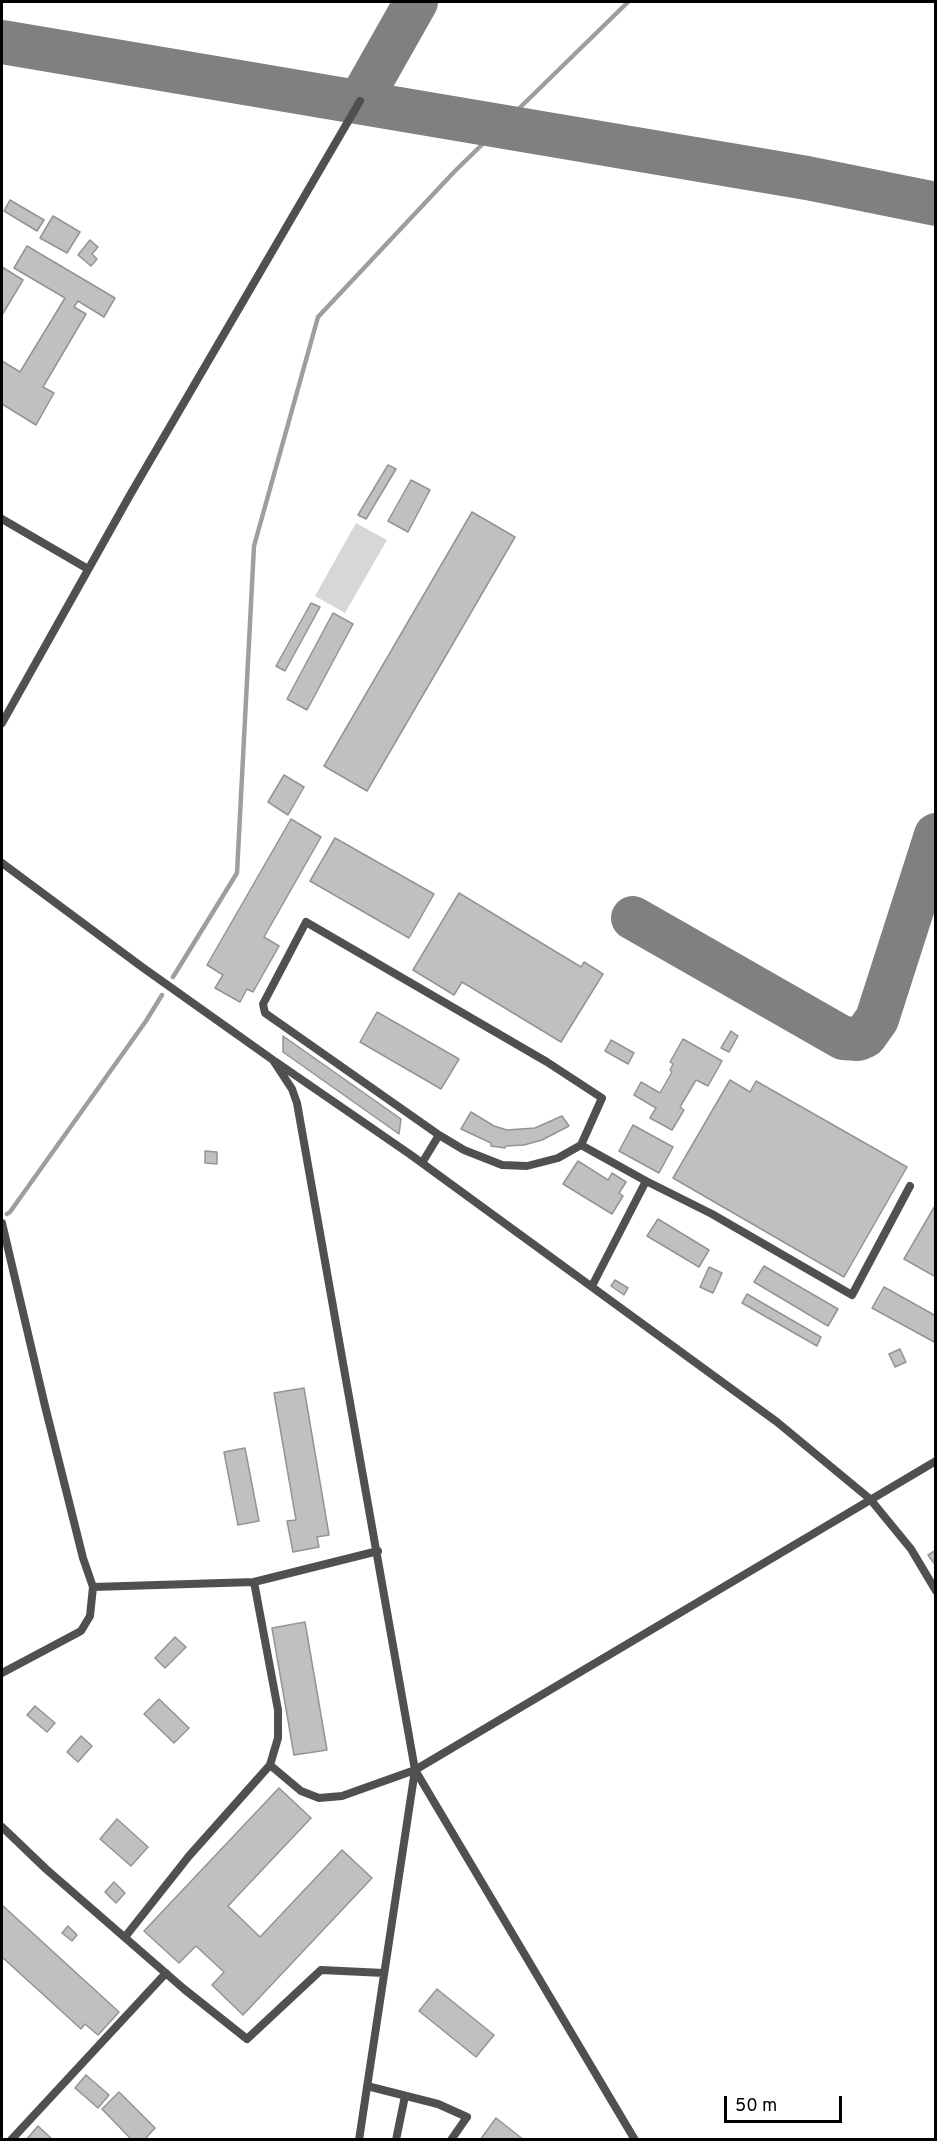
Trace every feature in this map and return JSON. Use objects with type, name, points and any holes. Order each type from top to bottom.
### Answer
[{"type":"lane","points":[[2,723],[88,569],[360,101]]},
{"type":"lane","points":[[2,519],[88,569]]},
{"type":"lane","points":[[2,863],[142,967],[422,1163],[777,1422],[870,1499],[911,1549],[936,1591]]},
{"type":"lane","points":[[306,922],[547,1062],[602,1098],[581,1145],[558,1158],[527,1166],[502,1165],[464,1150],[439,1135],[265,1013],[263,1004],[306,922]]},
{"type":"lane","points":[[273,1060],[292,1089],[297,1103],[415,1770],[358,2139]]},
{"type":"lane","points":[[422,1163],[439,1135]]},
{"type":"lane","points":[[581,1145],[712,1214],[852,1295],[910,1186]]},
{"type":"lane","points":[[592,1286],[646,1181]]},
{"type":"lane","points":[[2,1673],[81,1631],[90,1616],[93,1587],[83,1558],[50,1428],[3,1227]]},
{"type":"lane","points":[[270,1766],[301,1791],[319,1798],[342,1796],[415,1770],[936,1461]]},
{"type":"lane","points":[[93,1587],[254,1582],[378,1551]]},
{"type":"lane","points":[[125,1937],[189,1856],[270,1766],[278,1738],[278,1710],[254,1582]]},
{"type":"lane","points":[[415,1770],[635,2139]]},
{"type":"lane","points":[[2,1827],[166,1973],[247,2038],[321,1970],[384,1973]]},
{"type":"lane","points":[[10,2139],[166,1973]]},
{"type":"lane","points":[[367,2086],[438,2104],[467,2116],[451,2139]]},
{"type":"lane","points":[[396,2139],[405,2096]]},
{"type":"shaded area","points":[[356,523],[387,540],[345,613],[315,596]]},
{"type":"building","points":[[10,200],[44,220],[37,231],[4,211]]},
{"type":"building","points":[[53,216],[80,232],[67,253],[40,238]]},
{"type":"building","points":[[90,240],[98,247],[92,254],[97,259],[91,266],[78,255]]},
{"type":"building","points":[[27,246],[115,298],[104,317],[78,301],[74,307],[86,314],[43,387],[54,393],[36,425],[2,404],[2,361],[20,372],[65,298],[14,268]]},
{"type":"building","points":[[2,267],[23,280],[2,315]]},
{"type":"building","points":[[388,465],[396,469],[366,519],[358,515]]},
{"type":"building","points":[[411,480],[430,490],[408,532],[388,521]]},
{"type":"building","points":[[472,512],[515,537],[367,791],[324,766]]},
{"type":"building","points":[[311,603],[320,607],[285,671],[276,666]]},
{"type":"building","points":[[333,613],[353,624],[307,710],[287,699]]},
{"type":"building","points":[[284,775],[304,787],[288,815],[268,802]]},
{"type":"building","points":[[291,819],[321,837],[264,937],[279,946],[253,992],[247,989],[240,1002],[215,988],[223,975],[207,965]]},
{"type":"building","points":[[335,838],[434,894],[409,938],[310,881]]},
{"type":"building","points":[[459,893],[581,967],[584,962],[603,974],[561,1042],[462,982],[454,995],[413,970]]},
{"type":"building","points":[[377,1012],[459,1059],[441,1089],[360,1042]]},
{"type":"building","points":[[731,1031],[738,1036],[729,1052],[721,1048]]},
{"type":"building","points":[[283,1036],[401,1119],[399,1134],[283,1052]]},
{"type":"building","points":[[683,1039],[722,1061],[708,1086],[696,1080],[680,1107],[684,1110],[672,1130],[650,1118],[656,1108],[634,1095],[641,1082],[660,1093],[672,1072],[670,1070],[673,1064],[670,1062]]},
{"type":"building","points":[[611,1040],[634,1053],[628,1064],[605,1051]]},
{"type":"building","points":[[730,1080],[750,1092],[756,1081],[907,1167],[844,1277],[673,1178]]},
{"type":"building","points":[[471,1112],[494,1126],[507,1130],[535,1128],[562,1116],[569,1126],[542,1140],[524,1145],[506,1146],[505,1148],[491,1146],[491,1143],[461,1129]]},
{"type":"building","points":[[633,1125],[673,1147],[659,1173],[619,1151]]},
{"type":"building","points":[[205,1151],[217,1152],[217,1164],[205,1163]]},
{"type":"building","points":[[578,1161],[608,1180],[612,1173],[626,1182],[619,1193],[623,1196],[612,1214],[563,1184]]},
{"type":"building","points":[[936,1204],[936,1277],[904,1259]]},
{"type":"building","points":[[658,1219],[709,1250],[699,1267],[647,1236]]},
{"type":"building","points":[[764,1266],[838,1309],[828,1326],[754,1282]]},
{"type":"building","points":[[709,1267],[722,1273],[713,1293],[700,1287]]},
{"type":"building","points":[[615,1280],[628,1288],[624,1295],[611,1286]]},
{"type":"building","points":[[884,1287],[936,1316],[936,1343],[872,1308]]},
{"type":"building","points":[[747,1294],[821,1337],[817,1346],[742,1303]]},
{"type":"building","points":[[900,1349],[906,1362],[895,1367],[889,1354]]},
{"type":"building","points":[[304,1388],[329,1535],[317,1537],[319,1547],[293,1552],[287,1521],[296,1520],[274,1393]]},
{"type":"building","points":[[245,1448],[259,1521],[238,1525],[224,1452]]},
{"type":"building","points":[[936,1550],[936,1566],[928,1555]]},
{"type":"building","points":[[305,1622],[327,1750],[294,1755],[272,1628]]},
{"type":"building","points":[[175,1637],[186,1647],[165,1668],[155,1658]]},
{"type":"building","points":[[159,1699],[189,1728],[174,1743],[144,1714]]},
{"type":"building","points":[[35,1706],[55,1723],[47,1732],[27,1715]]},
{"type":"building","points":[[81,1736],[92,1746],[78,1762],[67,1752]]},
{"type":"building","points":[[279,1788],[311,1818],[228,1906],[260,1937],[342,1850],[372,1878],[243,2015],[212,1985],[224,1972],[196,1946],[179,1963],[144,1931]]},
{"type":"building","points":[[117,1819],[148,1847],[131,1866],[100,1839]]},
{"type":"building","points":[[114,1882],[125,1893],[116,1903],[105,1892]]},
{"type":"building","points":[[2,1905],[119,2012],[98,2035],[85,2024],[81,2029],[2,1957]]},
{"type":"building","points":[[68,1926],[77,1935],[72,1941],[62,1933]]},
{"type":"building","points":[[437,1989],[494,2035],[476,2057],[419,2011]]},
{"type":"building","points":[[86,2075],[109,2095],[98,2108],[75,2088]]},
{"type":"building","points":[[119,2092],[155,2128],[144,2140],[132,2140],[102,2109]]},
{"type":"building","points":[[496,2118],[524,2140],[480,2140]]},
{"type":"building","points":[[38,2126],[53,2140],[26,2140]]},
{"type":"waterway","points":[[173,977],[237,873],[254,546],[318,317],[454,172],[628,2]]},
{"type":"waterway","points":[[7,1214],[146,1021],[162,995]]},
{"type":"taxiway","points":[[360,101],[416,2]]},
{"type":"taxiway","points":[[2,42],[807,178],[936,204]]},
{"type":"taxiway","points":[[633,918],[843,1038],[858,1039],[865,1036],[877,1019],[936,835]]}]
